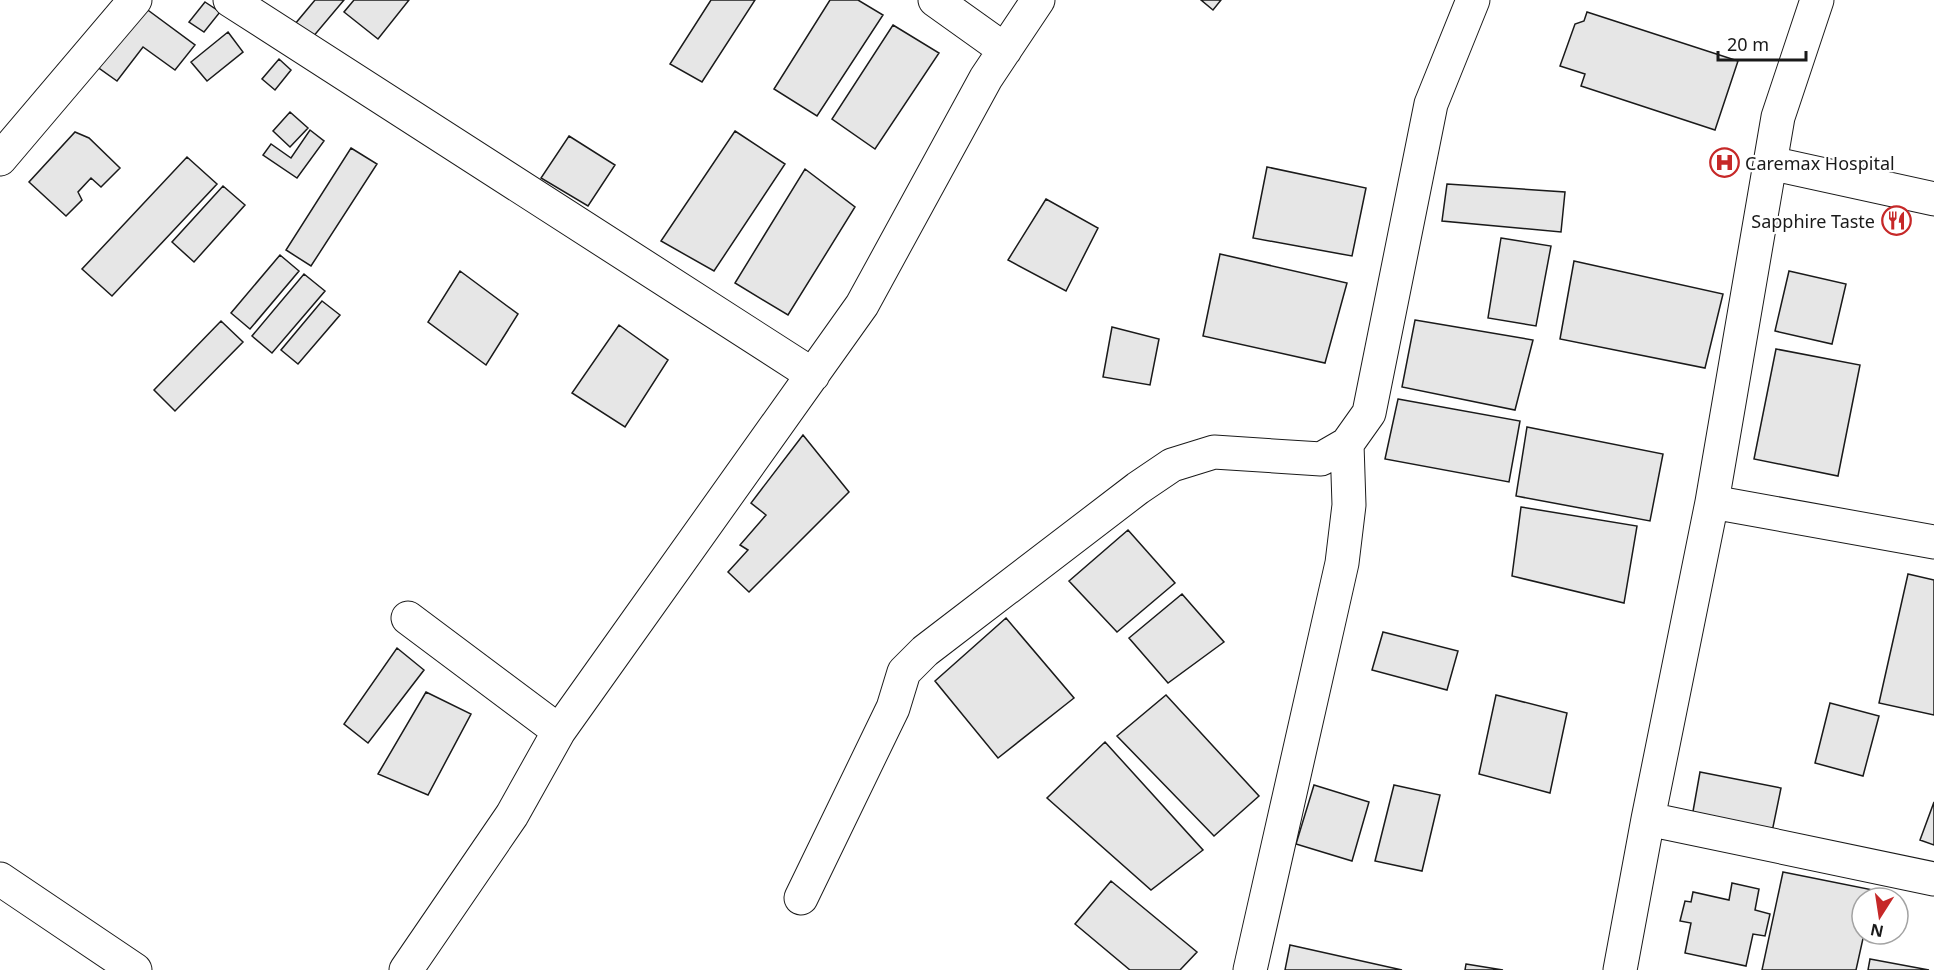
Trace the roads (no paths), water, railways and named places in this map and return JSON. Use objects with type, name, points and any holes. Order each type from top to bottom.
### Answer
[{"type":"street","points":[[0,159],[135,0]]},
{"type":"street","points":[[230,0],[813,375]]},
{"type":"street","points":[[935,0],[1005,50]]},
{"type":"street","points":[[406,970],[512,814],[559,731],[862,305],[986,78],[1038,0]]},
{"type":"street","points":[[801,898],[893,708],[904,672],[925,651],[1138,488],[1172,465],[1214,452],[1321,459],[1347,444],[1369,413],[1431,104],[1473,0]]},
{"type":"street","points":[[1620,970],[1712,502],[1778,117],[1816,0]]},
{"type":"street","points":[[1770,164],[1934,199]]},
{"type":"street","points":[[1250,970],[1342,563],[1349,505],[1347,444]]},
{"type":"street","points":[[1712,502],[1934,542]]},
{"type":"street","points":[[408,618],[559,731]]},
{"type":"street","points":[[1648,819],[1934,879]]},
{"type":"street","points":[[0,879],[135,970]]},
{"type":"place","name":"Caremax Hospital","points":[[1724,163]]},
{"type":"place","name":"Sapphire Taste","points":[[1896,221]]}]
